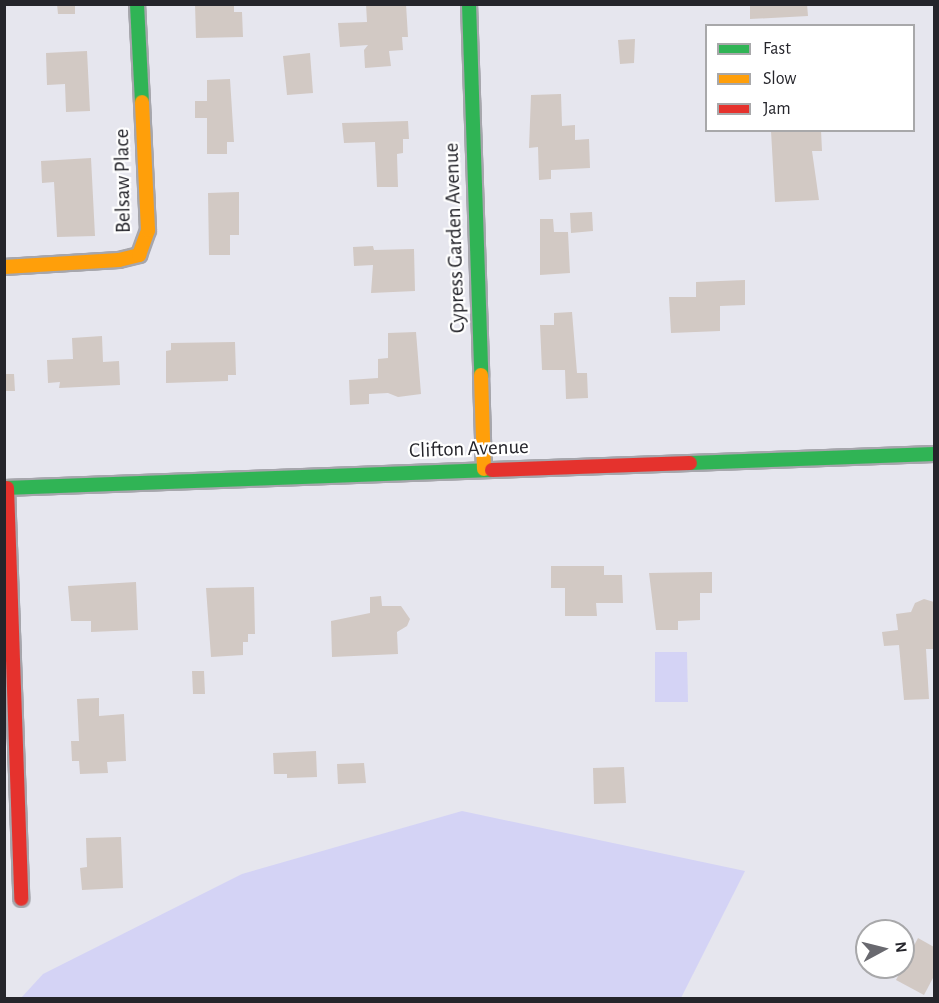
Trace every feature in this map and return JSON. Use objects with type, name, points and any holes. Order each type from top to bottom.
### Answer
[{"type":"street","name":"Belsaw Place","points":[[4,267],[119,260],[139,255],[145,245],[148,230],[137,4]]},
{"type":"street","name":"Cypress Garden Avenue","points":[[469,4],[484,470]]},
{"type":"street","name":"Clifton Avenue","points":[[6,488],[934,454]]},
{"type":"street","points":[[6,488],[21,899]]},
{"type":"shaded area","points":[[655,652],[687,652],[688,702],[655,702]]},
{"type":"shaded area","points":[[462,811],[745,871],[681,998],[21,998],[43,974],[242,874]]},
{"type":"building","points":[[57,4],[75,4],[75,14],[58,14]]},
{"type":"building","points":[[195,4],[234,4],[234,12],[242,12],[243,37],[196,38]]},
{"type":"building","points":[[366,4],[406,4],[408,37],[402,37],[403,50],[389,51],[391,66],[365,68],[364,50],[368,45],[340,47],[338,23],[367,22]]},
{"type":"building","points":[[750,4],[807,4],[808,16],[750,19]]},
{"type":"building","points":[[635,39],[634,63],[620,64],[618,40]]},
{"type":"building","points":[[87,51],[90,111],[66,112],[65,84],[47,85],[46,53]]},
{"type":"building","points":[[310,53],[313,93],[287,95],[283,56]]},
{"type":"building","points":[[230,79],[234,142],[227,142],[227,154],[207,154],[207,118],[195,118],[195,101],[207,101],[207,80]]},
{"type":"building","points":[[561,94],[562,126],[575,125],[575,140],[589,139],[590,168],[551,170],[551,179],[539,180],[538,147],[529,148],[531,95]]},
{"type":"building","points":[[408,121],[409,139],[403,139],[403,153],[397,154],[398,187],[377,187],[375,142],[344,143],[342,123]]},
{"type":"building","points":[[771,132],[821,132],[822,151],[812,151],[819,200],[775,202]]},
{"type":"building","points":[[91,158],[95,236],[57,237],[54,182],[42,183],[41,161]]},
{"type":"building","points":[[239,192],[239,235],[230,235],[230,255],[209,255],[208,193]]},
{"type":"building","points":[[592,212],[593,231],[571,233],[570,213]]},
{"type":"building","points":[[540,219],[553,219],[554,232],[568,232],[570,273],[540,275]]},
{"type":"building","points":[[373,246],[374,250],[414,249],[415,291],[371,293],[373,265],[354,266],[353,247]]},
{"type":"building","points":[[745,280],[745,305],[720,306],[720,331],[671,333],[669,297],[696,297],[696,282]]},
{"type":"building","points":[[572,312],[577,373],[587,373],[588,398],[566,399],[565,370],[542,370],[540,325],[554,325],[554,313]]},
{"type":"building","points":[[416,332],[421,394],[398,397],[388,393],[369,394],[369,404],[350,405],[349,380],[378,378],[378,359],[388,358],[388,333]]},
{"type":"building","points":[[102,336],[103,362],[119,361],[120,385],[59,388],[60,382],[48,383],[47,360],[73,359],[72,338]]},
{"type":"building","points":[[235,342],[236,375],[228,375],[228,381],[166,383],[166,351],[171,350],[171,343]]},
{"type":"building","points":[[4,374],[14,374],[15,391],[4,391]]},
{"type":"building","points":[[551,566],[604,566],[604,575],[622,575],[623,603],[596,603],[597,616],[565,616],[565,588],[551,588]]},
{"type":"building","points":[[712,572],[712,593],[700,593],[700,620],[678,621],[678,630],[656,630],[649,573]]},
{"type":"building","points":[[136,582],[138,630],[91,632],[91,621],[71,621],[68,586]]},
{"type":"building","points":[[254,587],[255,634],[248,634],[248,642],[243,642],[243,655],[211,657],[206,588]]},
{"type":"building","points":[[381,596],[382,606],[401,606],[410,619],[407,626],[397,632],[398,654],[332,657],[331,621],[370,613],[370,597]]},
{"type":"building","points":[[924,599],[934,602],[934,649],[926,649],[929,699],[904,700],[899,645],[884,646],[882,632],[898,630],[896,614],[911,612],[915,603]]},
{"type":"building","points":[[192,671],[204,671],[205,694],[193,694]]},
{"type":"building","points":[[99,698],[99,716],[124,714],[126,761],[107,762],[108,773],[80,774],[79,761],[72,761],[71,741],[79,741],[77,699]]},
{"type":"building","points":[[316,751],[317,777],[287,778],[287,774],[274,774],[273,753]]},
{"type":"building","points":[[364,763],[366,783],[338,784],[337,764]]},
{"type":"building","points":[[624,767],[626,803],[594,804],[593,768]]},
{"type":"building","points":[[121,837],[123,888],[82,890],[80,868],[87,867],[86,838]]},
{"type":"building","points":[[918,938],[934,947],[934,976],[924,995],[896,980],[915,979],[915,944]]},
{"type":"traffic: fast","points":[[137,4],[142,102]]},
{"type":"traffic: fast","points":[[469,4],[481,375]]},
{"type":"traffic: fast","points":[[690,463],[934,454]]},
{"type":"traffic: fast","points":[[4,488],[492,470]]},
{"type":"traffic: slow","points":[[4,267],[119,260],[139,255],[148,230],[142,102]]},
{"type":"traffic: slow","points":[[481,375],[484,469]]},
{"type":"traffic: jam","points":[[492,470],[690,463]]},
{"type":"traffic: jam","points":[[7,488],[21,899]]}]
